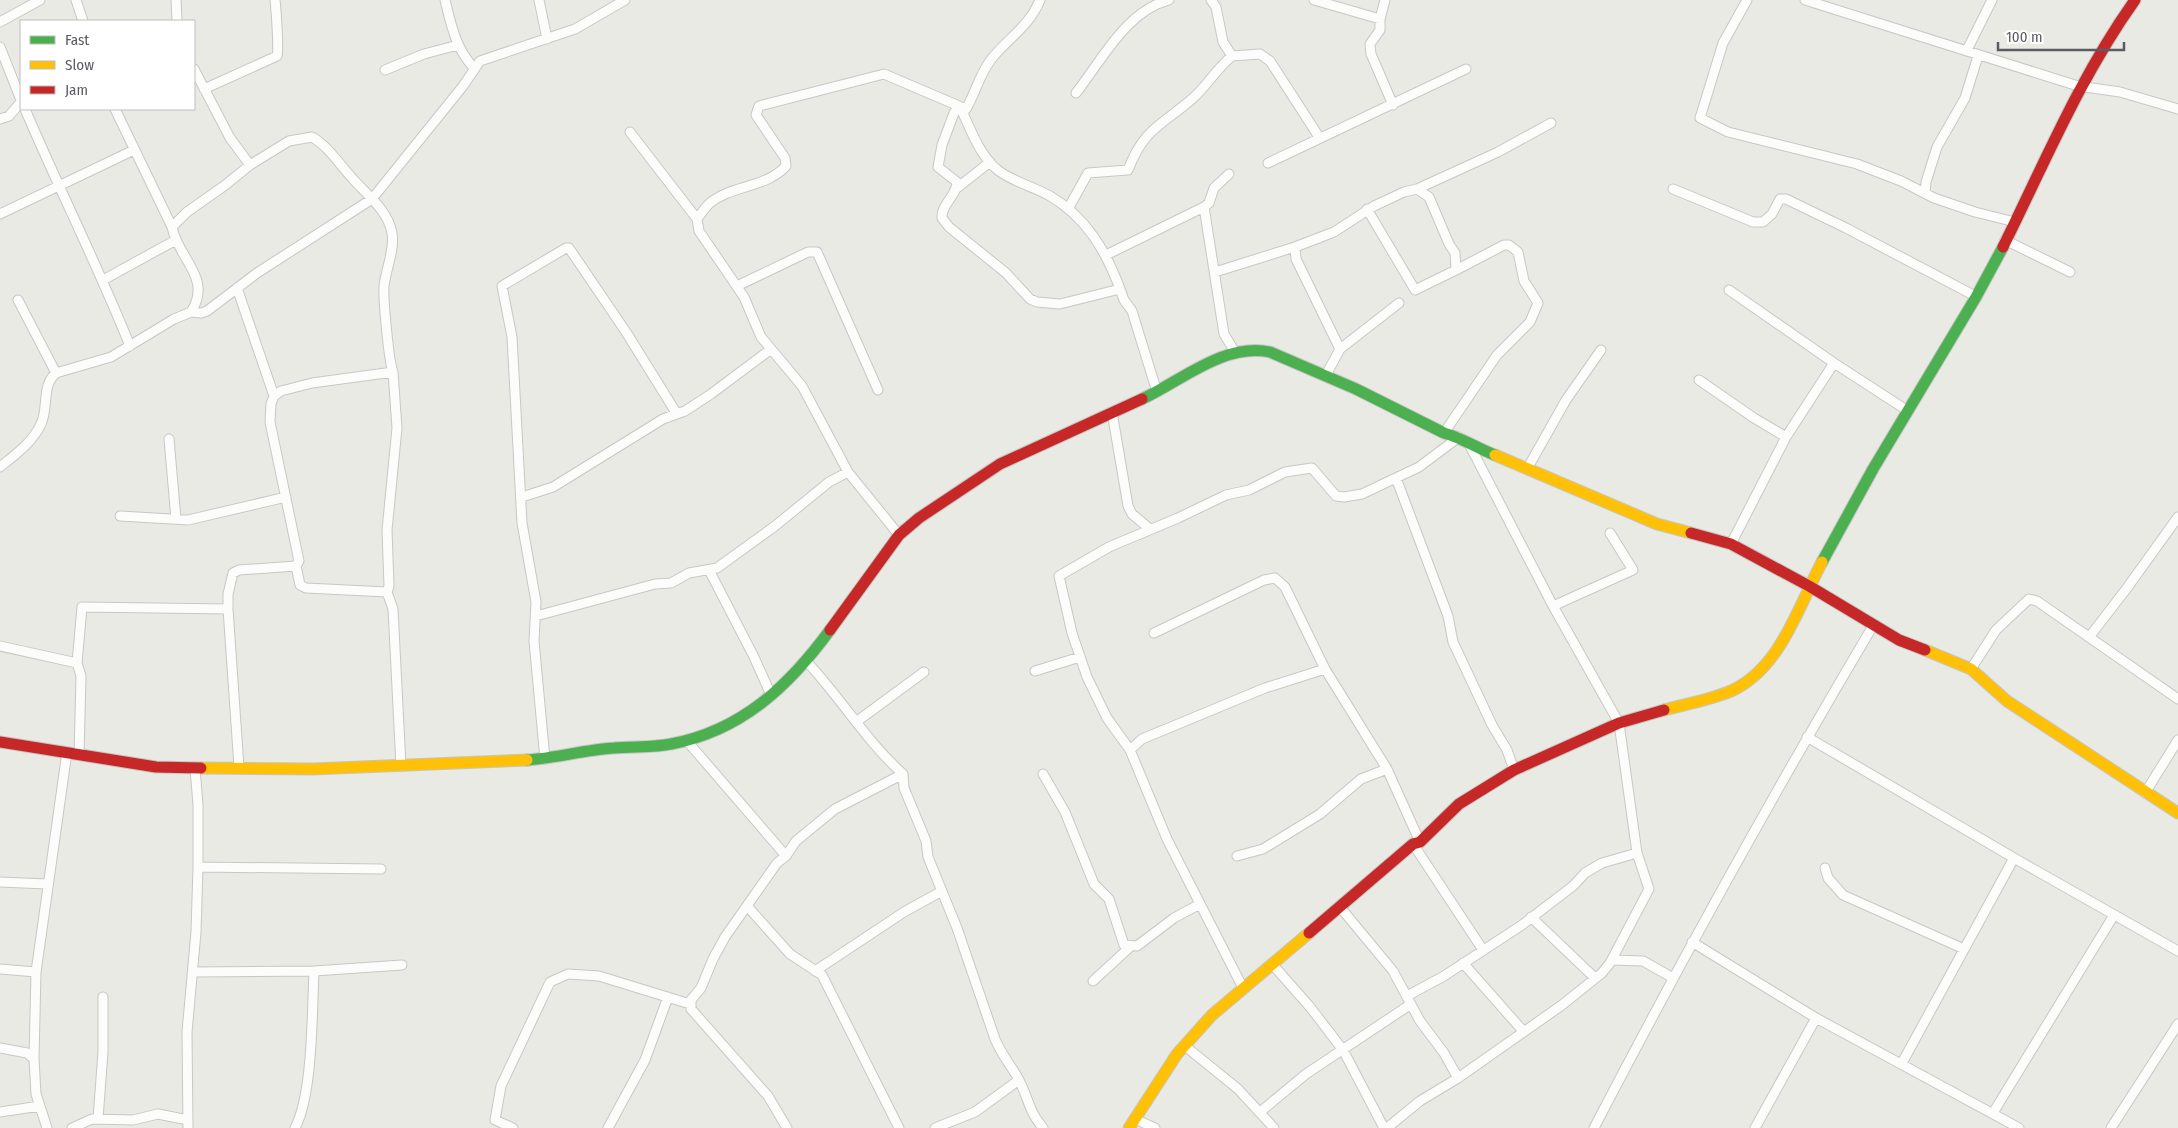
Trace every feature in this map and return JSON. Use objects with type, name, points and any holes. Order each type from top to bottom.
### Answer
[{"type":"street","points":[[0,22],[40,0]]},
{"type":"street","points":[[76,0],[83,20]]},
{"type":"street","points":[[176,0],[177,20]]},
{"type":"street","points":[[204,89],[277,56],[280,48],[276,34],[274,0]]},
{"type":"street","points":[[445,0],[462,55],[474,68]]},
{"type":"street","points":[[539,0],[548,39]]},
{"type":"street","points":[[0,467],[29,443],[37,431],[45,412],[47,386],[50,379],[56,373],[111,357],[160,326],[191,312],[201,313],[207,311],[237,288],[372,199],[463,86],[474,68],[488,57],[548,39],[575,28],[625,0]]},
{"type":"street","points":[[957,188],[957,182],[938,167],[942,145],[954,113],[964,109],[993,57],[1028,23],[1040,0]]},
{"type":"street","points":[[1076,93],[1114,42],[1132,22],[1155,4],[1169,0]]},
{"type":"street","points":[[1211,0],[1216,7],[1223,42],[1232,56]]},
{"type":"street","points":[[1314,0],[1380,19]]},
{"type":"street","points":[[1386,0],[1380,19],[1380,30],[1370,44],[1371,54],[1393,104]]},
{"type":"street","points":[[1747,0],[1723,43],[1700,118],[1728,132],[1857,164],[1974,212],[2015,222]]},
{"type":"street","points":[[1805,0],[2078,86],[2120,92],[2178,109]]},
{"type":"street","points":[[1967,50],[1992,0]]},
{"type":"street","points":[[1155,1128],[1132,1123],[1177,1054],[1212,1015],[1416,843],[1459,804],[1514,770],[1618,723],[1730,691],[1749,682],[1766,667],[1783,642],[1809,586],[1908,411],[1977,297],[2004,240],[2015,222],[2078,86],[2110,32],[2135,0]]},
{"type":"street","points":[[385,70],[424,54],[458,45]]},
{"type":"street","points":[[0,47],[20,98]]},
{"type":"street","points":[[1068,209],[1088,173],[1128,170],[1135,152],[1149,132],[1194,97],[1219,67],[1232,56],[1260,54],[1270,61],[1320,137]]},
{"type":"street","points":[[1925,193],[1926,182],[1937,147],[1965,98],[1978,56]]},
{"type":"street","points":[[1268,162],[1466,69]]},
{"type":"street","points":[[195,71],[230,138],[250,165]]},
{"type":"street","points":[[697,218],[710,204],[724,196],[769,179],[786,166],[785,158],[756,115],[759,106],[884,74],[964,109],[981,150],[999,171],[1051,196],[1068,209],[1097,238],[1124,300],[1132,311],[1157,392]]},
{"type":"street","points":[[0,119],[9,116],[20,102]]},
{"type":"street","points":[[25,110],[57,185],[103,280],[130,346]]},
{"type":"street","points":[[115,110],[172,227],[174,241],[194,270],[199,286],[199,296],[191,312]]},
{"type":"street","points":[[1215,272],[1295,247],[1334,232],[1367,209],[1404,192],[1417,189],[1498,152],[1551,123]]},
{"type":"street","points":[[630,132],[697,218],[699,231],[737,286],[760,337],[802,386],[848,472],[899,535]]},
{"type":"street","points":[[172,227],[187,212],[250,165],[289,141],[312,137],[326,149],[386,216],[392,233],[384,286],[390,348],[389,364],[393,372],[397,428],[387,530],[389,586],[387,592],[393,609],[401,766]]},
{"type":"street","points":[[0,214],[57,185],[134,150]]},
{"type":"street","points":[[990,162],[957,188],[944,209],[942,218],[949,227],[1011,278],[1030,299],[1037,302],[1060,304],[1120,289]]},
{"type":"street","points":[[1106,255],[1204,207],[1209,203],[1214,188],[1229,174]]},
{"type":"street","points":[[1417,189],[1429,197],[1448,244],[1455,253],[1456,270]]},
{"type":"street","points":[[1673,189],[1753,222],[1763,222],[1772,214],[1780,199],[1786,199],[1846,228],[1977,297]]},
{"type":"street","points":[[1204,207],[1224,334],[1234,352]]},
{"type":"street","points":[[1367,209],[1415,290],[1504,245],[1509,245],[1518,252],[1524,281],[1538,304],[1530,322],[1497,355],[1444,433]]},
{"type":"street","points":[[2004,240],[2070,272]]},
{"type":"street","points":[[103,280],[174,241]]},
{"type":"street","points":[[1295,247],[1296,259],[1340,349]]},
{"type":"street","points":[[545,758],[534,641],[536,602],[522,523],[512,337],[508,311],[501,288],[504,284],[566,248],[570,250],[626,332],[677,414]]},
{"type":"street","points":[[737,286],[808,252],[817,252],[878,390]]},
{"type":"street","points":[[237,288],[274,396],[271,404],[270,422],[299,558],[296,566],[300,585],[306,588],[387,592]]},
{"type":"street","points":[[1729,290],[1908,411]]},
{"type":"street","points":[[18,300],[56,373]]},
{"type":"street","points":[[1326,375],[1340,349],[1399,303]]},
{"type":"street","points":[[522,497],[553,487],[663,419],[677,414],[711,394],[770,350]]},
{"type":"street","points":[[0,742],[134,765],[194,768],[313,769],[471,764],[545,758],[612,748],[668,745],[714,733],[735,723],[807,662],[899,535],[973,480],[1000,464],[1157,392],[1207,364],[1234,352],[1257,350],[1270,352],[1326,375],[1444,433],[1657,524],[1731,544],[1748,556],[1809,586],[1898,640],[1971,669],[2007,701],[2092,754],[2145,793],[2178,813]]},
{"type":"street","points":[[1527,469],[1566,400],[1601,350]]},
{"type":"street","points":[[1731,544],[1786,436],[1834,362]]},
{"type":"street","points":[[274,396],[312,383],[393,372]]},
{"type":"street","points":[[1699,380],[1754,418],[1786,436]]},
{"type":"street","points":[[1112,412],[1128,506],[1132,514],[1150,529]]},
{"type":"street","points":[[169,439],[176,519]]},
{"type":"street","points":[[1244,988],[1167,838],[1130,750],[1107,718],[1080,657],[1061,593],[1059,576],[1109,547],[1178,518],[1226,495],[1249,490],[1285,472],[1312,468],[1336,496],[1344,497],[1362,494],[1419,467],[1464,441]]},
{"type":"street","points":[[1273,965],[1310,1007],[1343,1050],[1386,1128],[1420,1101],[1458,1078],[1562,1005],[1594,978],[1612,960],[1649,889],[1637,853],[1618,723],[1464,441]]},
{"type":"street","points":[[536,616],[655,584],[671,583],[689,573],[717,568],[775,526],[829,482],[848,472]]},
{"type":"street","points":[[1396,478],[1448,616],[1453,642],[1492,725],[1507,750],[1514,770]]},
{"type":"street","points":[[120,516],[196,519],[286,497]]},
{"type":"street","points":[[2090,636],[2178,516]]},
{"type":"street","points":[[1553,606],[1633,570],[1610,533]]},
{"type":"street","points":[[239,767],[228,609],[228,594],[233,573],[239,570],[296,566]]},
{"type":"street","points":[[709,570],[754,657],[770,695]]},
{"type":"street","points":[[1154,633],[1264,580],[1275,578],[1285,587],[1324,669],[1387,769],[1416,843],[1483,950]]},
{"type":"street","points":[[1971,669],[1996,630],[2029,599],[2037,601],[2090,636],[2178,699]]},
{"type":"street","points":[[79,755],[82,676],[77,663],[82,607],[228,609]]},
{"type":"street","points":[[1594,1128],[1692,942],[1807,737],[1874,624]]},
{"type":"street","points":[[0,648],[77,663]]},
{"type":"street","points":[[1035,671],[1080,657]]},
{"type":"street","points":[[807,662],[830,686],[880,753],[904,774],[904,788],[926,841],[928,857],[1003,1057],[1019,1080],[1032,1115],[1044,1128]]},
{"type":"street","points":[[1130,750],[1142,739],[1265,688],[1324,669]]},
{"type":"street","points":[[856,722],[924,672]]},
{"type":"street","points":[[1807,737],[2178,951]]},
{"type":"street","points":[[2145,793],[2178,740]]},
{"type":"street","points":[[687,741],[786,856]]},
{"type":"street","points":[[47,1128],[36,1094],[34,1059],[36,972],[67,752]]},
{"type":"street","points":[[72,1128],[92,1119],[133,1120],[158,1114],[188,1124],[187,1032],[193,972],[198,867],[198,805],[194,768]]},
{"type":"street","points":[[1237,856],[1263,849],[1320,814],[1362,779],[1387,769]]},
{"type":"street","points":[[690,1004],[701,988],[721,944],[777,863],[786,856],[796,841],[835,808],[904,774]]},
{"type":"street","points":[[1043,774],[1069,820],[1094,884],[1109,900],[1124,945],[1130,947],[1137,946],[1174,918],[1200,904]]},
{"type":"street","points":[[1260,1112],[1306,1074],[1343,1050],[1409,1000],[1531,918],[1591,870],[1602,863],[1637,853]]},
{"type":"street","points":[[1902,1063],[2014,858]]},
{"type":"street","points":[[198,867],[381,870]]},
{"type":"street","points":[[1826,868],[1828,878],[1843,895],[1964,949]]},
{"type":"street","points":[[0,882],[47,884]]},
{"type":"street","points":[[815,971],[904,912],[942,891]]},
{"type":"street","points":[[748,907],[790,954],[822,975],[899,1128]]},
{"type":"street","points":[[1340,907],[1393,971],[1420,1021],[1444,1053],[1458,1078]]},
{"type":"street","points":[[1992,1113],[2114,915]]},
{"type":"street","points":[[1531,918],[1594,978]]},
{"type":"street","points":[[1692,942],[1816,1018],[1902,1063],[2018,1128]]},
{"type":"street","points":[[1093,981],[1130,947]]},
{"type":"street","points":[[1612,960],[1643,961],[1673,978]]},
{"type":"street","points":[[1464,964],[1523,1031]]},
{"type":"street","points":[[193,972],[314,971],[402,966]]},
{"type":"street","points":[[0,969],[36,972]]},
{"type":"street","points":[[296,1128],[302,1115],[311,1042],[314,971]]},
{"type":"street","points":[[513,1128],[494,1124],[501,1086],[550,982],[568,974],[599,976],[690,1004],[691,1008],[768,1096],[787,1128]]},
{"type":"street","points":[[98,1119],[103,1052],[103,997]]},
{"type":"street","points":[[608,1128],[646,1060],[668,997]]},
{"type":"street","points":[[1755,1128],[1816,1018]]},
{"type":"street","points":[[2111,1128],[2178,1024]]},
{"type":"street","points":[[1185,1046],[1238,1089],[1274,1128]]},
{"type":"street","points":[[0,1048],[27,1053],[34,1059]]},
{"type":"street","points":[[935,1128],[975,1112],[1019,1080]]},
{"type":"street","points":[[0,1112],[40,1106]]},
{"type":"traffic: fast","points":[[1822,562],[1873,469],[1976,297],[2003,247]]},
{"type":"traffic: fast","points":[[1142,399],[1220,358],[1253,350],[1270,352],[1356,389],[1444,433],[1495,455]]},
{"type":"traffic: fast","points":[[527,760],[603,749],[671,744],[696,738],[720,729],[741,717],[780,687],[798,670],[830,630]]},
{"type":"traffic: slow","points":[[1495,455],[1657,524],[1691,533]]},
{"type":"traffic: slow","points":[[1664,710],[1731,691],[1748,681],[1763,667],[1786,635],[1822,562]]},
{"type":"traffic: slow","points":[[1925,650],[1971,669],[2007,701],[2178,813]]},
{"type":"traffic: slow","points":[[201,768],[313,769],[527,760]]},
{"type":"traffic: slow","points":[[1129,1128],[1177,1054],[1212,1015],[1309,933]]},
{"type":"traffic: jam","points":[[2003,247],[2080,90],[2115,29],[2135,0]]},
{"type":"traffic: jam","points":[[830,630],[899,535],[919,518],[1000,464],[1142,399]]},
{"type":"traffic: jam","points":[[1691,533],[1731,544],[1809,586],[1899,640],[1925,650]]},
{"type":"traffic: jam","points":[[1309,933],[1413,844],[1420,842],[1459,804],[1514,770],[1619,723],[1664,710]]},
{"type":"traffic: jam","points":[[0,742],[156,767],[201,768]]}]
